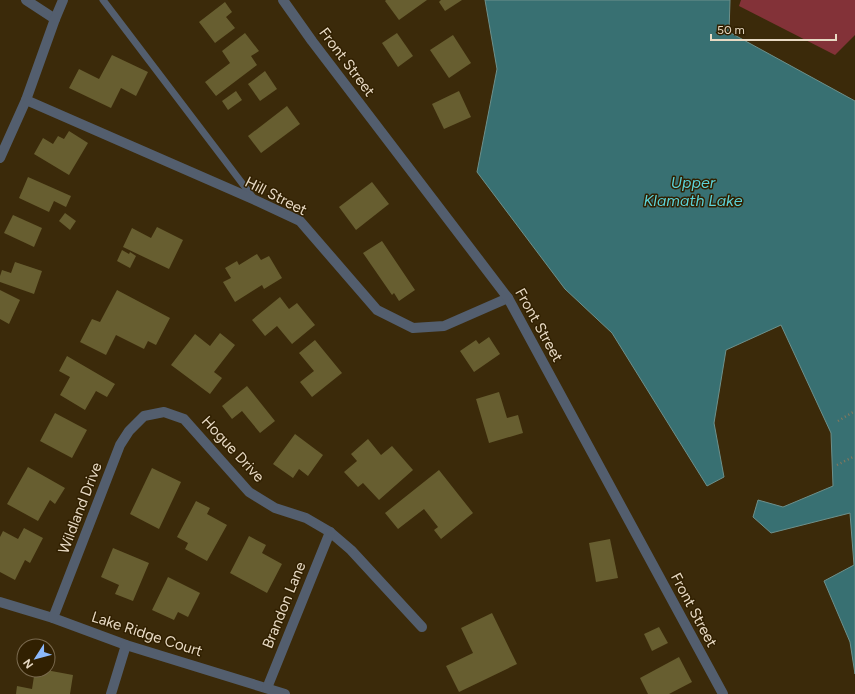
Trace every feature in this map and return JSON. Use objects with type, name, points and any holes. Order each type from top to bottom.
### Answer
[{"type":"street","points":[[26,0],[55,19]]},
{"type":"street","points":[[0,158],[26,100],[63,0]]},
{"type":"street","name":"Front Street","points":[[283,0],[312,41],[508,298],[722,694]]},
{"type":"street","name":"Hill Street","points":[[26,100],[300,221],[376,310],[413,328],[444,326],[508,298]]},
{"type":"street","name":"Hogue Drive","points":[[144,416],[164,412],[184,419],[249,492],[275,508],[306,518],[330,532],[351,550],[422,626]]},
{"type":"street","name":"Wildland Drive","points":[[53,618],[120,445],[129,431],[144,416]]},
{"type":"street","name":"Brandon Lane","points":[[267,688],[330,532]]},
{"type":"street","name":"Lake Ridge Court","points":[[0,602],[53,618],[126,645],[285,694]]},
{"type":"street","points":[[111,694],[126,645]]},
{"type":"lane","points":[[103,0],[255,200]]},
{"type":"path","points":[[838,421],[855,411]]},
{"type":"path","points":[[837,464],[855,456]]},
{"type":"shaded area","points":[[741,0],[855,0],[855,35],[835,55],[739,6]]},
{"type":"water","name":"Upper Klamath Lake","points":[[485,0],[730,0],[729,32],[855,101],[855,674],[850,642],[824,581],[854,565],[850,513],[771,533],[753,517],[758,500],[783,507],[833,486],[831,433],[781,325],[726,350],[714,423],[724,477],[707,486],[612,333],[565,289],[477,172],[497,69]]},
{"type":"building","points":[[427,0],[399,20],[385,1]]},
{"type":"building","points":[[441,0],[462,0],[445,11],[439,2]]},
{"type":"building","points":[[225,2],[232,12],[226,17],[235,28],[215,43],[199,22]]},
{"type":"building","points":[[245,33],[259,51],[251,56],[257,65],[216,96],[205,82],[230,63],[222,51]]},
{"type":"building","points":[[397,33],[413,56],[398,67],[382,43]]},
{"type":"building","points":[[453,35],[471,63],[449,78],[430,50]]},
{"type":"building","points":[[112,55],[148,72],[136,96],[121,88],[111,108],[69,88],[79,69],[99,79]]},
{"type":"building","points":[[265,71],[277,89],[260,101],[248,84]]},
{"type":"building","points":[[236,91],[242,100],[228,110],[222,101]]},
{"type":"building","points":[[459,91],[471,117],[444,129],[432,104]]},
{"type":"building","points":[[287,106],[300,124],[261,153],[248,136]]},
{"type":"building","points":[[69,131],[88,143],[69,175],[34,154],[43,138],[53,144],[58,136],[64,139]]},
{"type":"building","points":[[28,177],[71,196],[66,207],[54,201],[49,212],[19,198]]},
{"type":"building","points":[[372,182],[389,204],[356,230],[339,207]]},
{"type":"building","points":[[65,213],[76,221],[70,230],[59,221]]},
{"type":"building","points":[[13,215],[42,228],[34,247],[4,233]]},
{"type":"building","points":[[157,227],[183,240],[169,269],[123,247],[132,228],[151,238]]},
{"type":"building","points":[[382,241],[415,290],[399,301],[394,293],[392,295],[363,253]]},
{"type":"building","points":[[122,250],[129,254],[130,252],[136,256],[130,268],[117,261]]},
{"type":"building","points":[[257,254],[261,260],[269,256],[282,278],[264,289],[262,285],[235,302],[223,282],[231,278],[225,268],[237,261],[239,265]]},
{"type":"building","points":[[15,262],[42,271],[34,294],[0,282],[2,270],[11,273]]},
{"type":"building","points":[[0,290],[20,300],[9,324],[0,319]]},
{"type":"building","points":[[117,290],[170,318],[156,345],[148,341],[144,349],[116,335],[106,355],[80,342],[92,319],[100,322]]},
{"type":"building","points":[[280,297],[289,309],[297,303],[315,325],[292,344],[277,326],[265,336],[252,320]]},
{"type":"building","points":[[220,333],[235,345],[214,372],[222,378],[210,394],[171,365],[195,334],[210,346]]},
{"type":"building","points":[[489,337],[500,354],[474,372],[460,351],[476,340],[479,344]]},
{"type":"building","points":[[315,340],[342,373],[312,397],[300,382],[314,371],[299,353]]},
{"type":"building","points":[[67,356],[115,384],[107,397],[96,391],[85,410],[60,395],[70,377],[59,371]]},
{"type":"building","points":[[247,386],[275,421],[260,433],[242,411],[232,419],[222,406]]},
{"type":"building","points":[[499,392],[507,418],[518,415],[523,433],[489,443],[476,399]]},
{"type":"building","points":[[55,413],[87,430],[72,458],[40,441]]},
{"type":"building","points":[[295,434],[323,455],[308,476],[299,469],[293,478],[273,464]]},
{"type":"building","points":[[368,439],[381,455],[392,446],[413,470],[379,500],[363,483],[358,487],[344,472],[357,461],[351,454]]},
{"type":"building","points":[[28,467],[65,488],[55,504],[50,500],[38,521],[7,504]]},
{"type":"building","points":[[152,468],[181,482],[159,529],[130,514]]},
{"type":"building","points":[[439,470],[473,513],[441,539],[434,530],[438,527],[424,509],[398,529],[385,513]]},
{"type":"building","points":[[196,501],[210,508],[207,514],[227,525],[207,561],[185,549],[188,543],[177,537]]},
{"type":"building","points":[[24,528],[43,538],[30,563],[25,560],[15,580],[0,572],[0,537],[3,531],[18,539]]},
{"type":"building","points":[[249,536],[266,545],[262,553],[282,564],[267,593],[230,573]]},
{"type":"building","points":[[610,539],[618,578],[596,582],[589,543]]},
{"type":"building","points":[[113,548],[149,563],[133,601],[115,594],[119,585],[101,577]]},
{"type":"building","points":[[168,577],[200,593],[188,617],[178,612],[174,620],[152,610]]},
{"type":"building","points":[[492,613],[517,664],[459,692],[446,666],[473,653],[461,628]]},
{"type":"building","points":[[659,627],[668,643],[652,651],[644,634]]},
{"type":"building","points":[[679,657],[692,682],[669,694],[648,694],[640,678]]},
{"type":"building","points":[[56,672],[73,675],[70,694],[16,694],[17,686],[32,689],[34,678],[56,678]]}]
